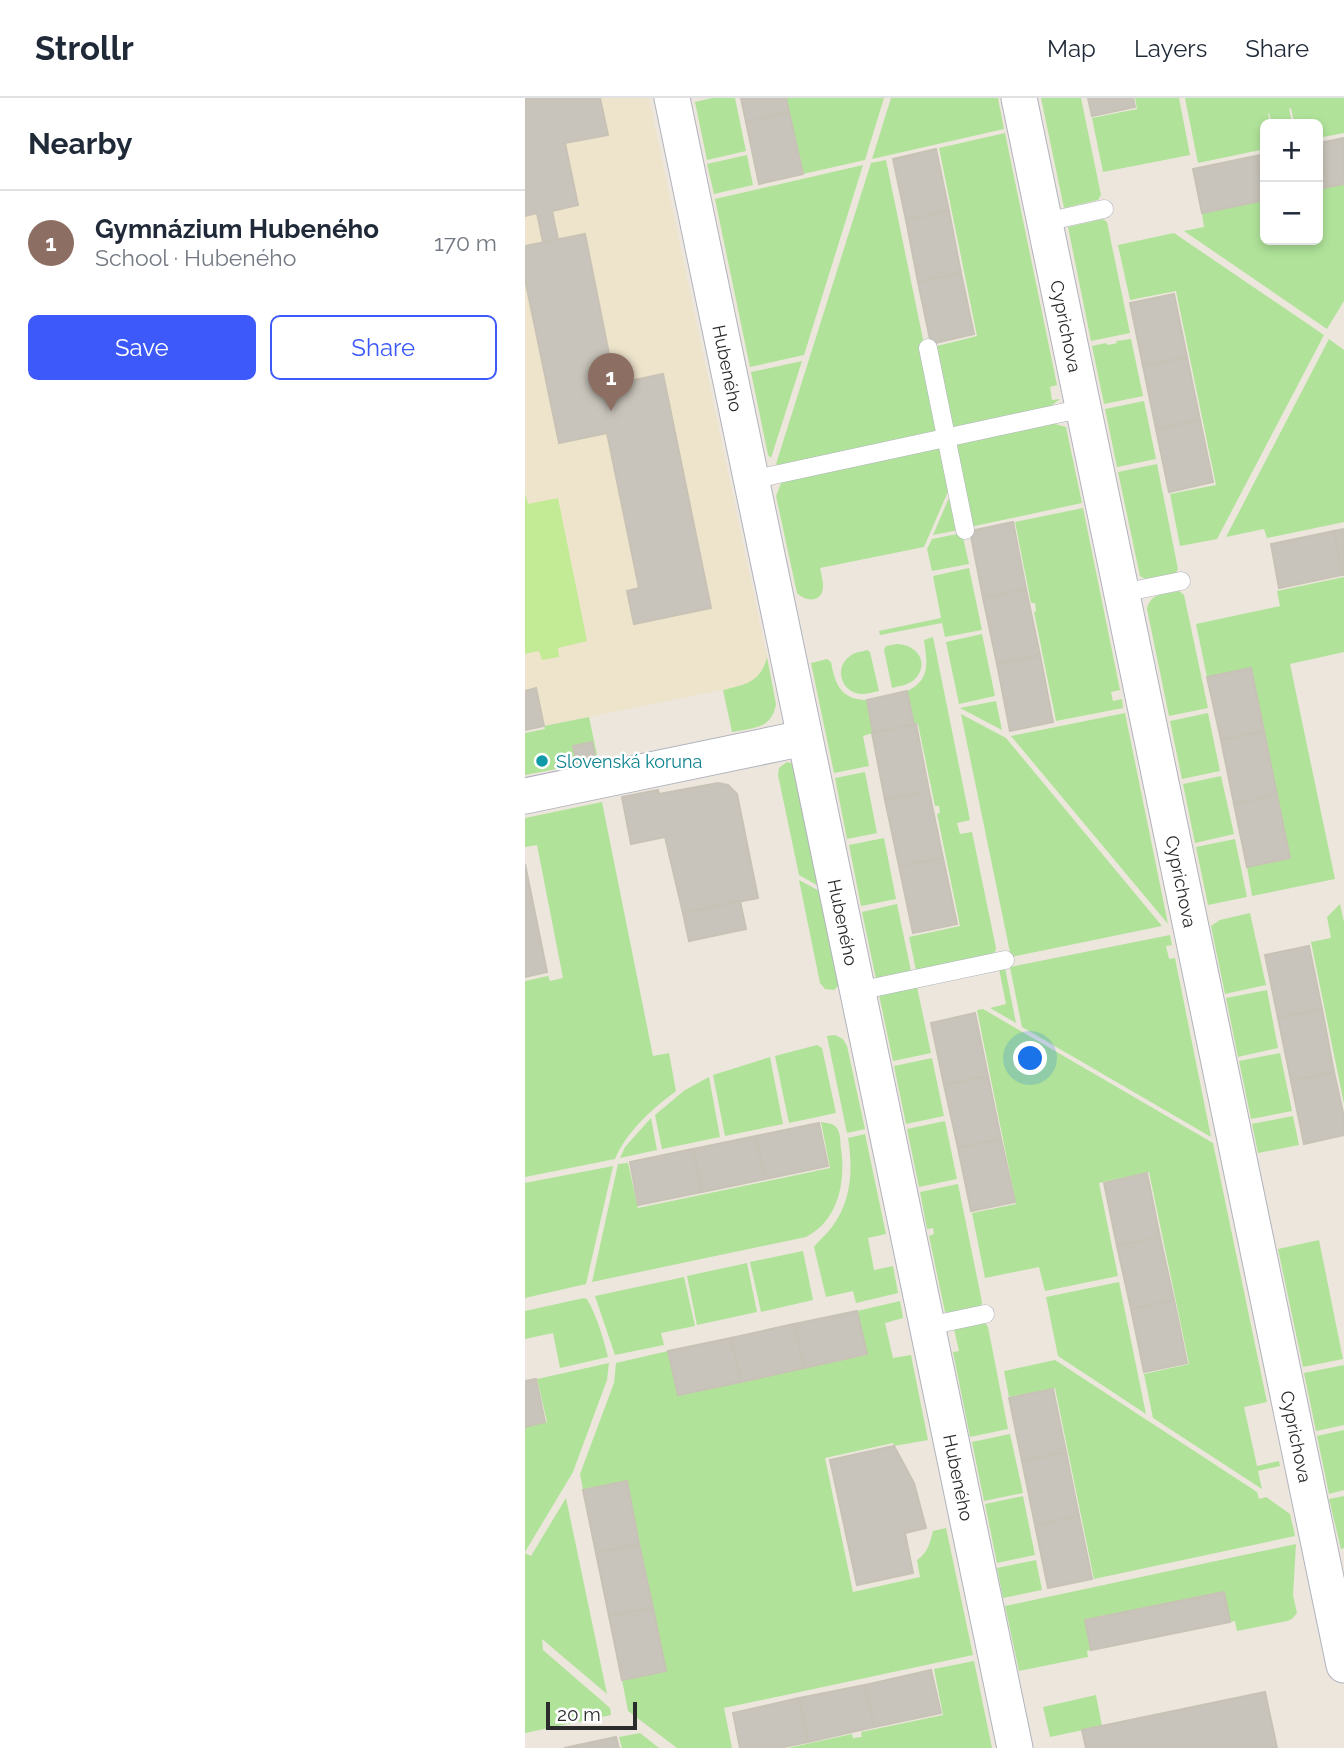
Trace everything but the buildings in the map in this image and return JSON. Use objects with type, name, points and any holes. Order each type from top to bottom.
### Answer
[{"type":"street","name":"Hubeného","points":[[672,98],[751,480],[788,615],[804,738],[1015,1748]]},
{"type":"street","name":"Cyprichova","points":[[1020,98],[1344,1665]]},
{"type":"street","points":[[525,796],[804,738]]},
{"type":"lane","points":[[1045,222],[1104,209]]},
{"type":"lane","points":[[928,348],[964,530]]},
{"type":"lane","points":[[751,480],[1084,408]]},
{"type":"lane","points":[[1122,593],[1181,581]]},
{"type":"lane","points":[[857,991],[1005,960]]},
{"type":"lane","points":[[928,1326],[985,1314]]},
{"type":"shaded area","points":[[525,98],[649,98],[767,657],[760,674],[742,686],[525,730]]},
{"type":"green space","points":[[712,98],[735,98],[746,151],[707,160],[695,102]]},
{"type":"green space","points":[[786,98],[884,98],[865,160],[803,174]]},
{"type":"green space","points":[[891,98],[998,98],[1004,129],[872,159]]},
{"type":"green space","points":[[1041,98],[1081,98],[1101,195],[1098,200],[1064,208]]},
{"type":"green space","points":[[1135,98],[1179,98],[1190,155],[1103,172],[1092,118],[1137,109]]},
{"type":"green space","points":[[1185,98],[1344,98],[1344,133],[1323,137],[1323,119],[1293,119],[1291,108],[1291,119],[1271,119],[1268,113],[1269,119],[1260,119],[1260,150],[1198,163]]},
{"type":"green space","points":[[1005,133],[1057,385],[1050,387],[1052,400],[1060,399],[1048,408],[952,427],[933,347],[977,336],[939,148]]},
{"type":"green space","points":[[747,155],[753,185],[714,194],[707,164]]},
{"type":"green space","points":[[886,160],[925,349],[937,430],[934,433],[779,466],[776,464],[871,163]]},
{"type":"green space","points":[[863,165],[804,355],[750,367],[715,199]]},
{"type":"green space","points":[[1344,184],[1344,301],[1327,329],[1184,231],[1204,227],[1202,213],[1260,201],[1260,245],[1323,245],[1323,188]]},
{"type":"green space","points":[[1103,219],[1107,222],[1130,333],[1091,341],[1068,227]]},
{"type":"green space","points":[[1174,233],[1324,335],[1217,539],[1180,546],[1170,494],[1216,485],[1176,291],[1130,300],[1118,245]]},
{"type":"green space","points":[[1131,339],[1143,396],[1104,404],[1092,346]]},
{"type":"green space","points":[[1329,339],[1344,350],[1344,522],[1267,538],[1264,529],[1226,537]]},
{"type":"green space","points":[[802,361],[771,458],[768,455],[751,372]]},
{"type":"green space","points":[[1144,401],[1156,459],[1117,467],[1105,409]]},
{"type":"green space","points":[[1051,423],[1066,427],[1082,503],[970,527],[954,447],[957,444]]},
{"type":"green space","points":[[938,448],[942,450],[950,487],[924,547],[820,568],[823,586],[820,596],[809,599],[797,593],[776,496],[782,481]]},
{"type":"green space","points":[[1157,464],[1178,569],[1176,573],[1145,579],[1140,576],[1118,472]]},
{"type":"green space","points":[[525,493],[528,504],[558,498],[587,641],[558,648],[559,657],[542,660],[539,651],[525,654]]},
{"type":"green space","points":[[951,493],[959,530],[933,535]]},
{"type":"green space","points":[[1083,508],[1120,690],[1111,692],[1113,701],[1122,699],[1123,708],[1056,721],[1034,612],[1035,603],[1031,603],[1015,522]]},
{"type":"green space","points":[[962,533],[969,564],[932,571],[927,549],[932,539]]},
{"type":"green space","points":[[969,568],[982,630],[945,637],[942,623],[880,635],[879,631],[941,618],[933,576]]},
{"type":"green space","points":[[1344,577],[1344,652],[1290,664],[1335,879],[1252,896],[1247,867],[1290,858],[1251,669],[1207,677],[1196,624],[1280,606],[1277,591]]},
{"type":"green space","points":[[1179,591],[1184,595],[1208,708],[1169,716],[1147,609],[1155,597]]},
{"type":"green space","points":[[982,634],[995,696],[959,704],[946,642]]},
{"type":"green space","points":[[933,637],[970,820],[957,823],[960,834],[972,832],[996,948],[991,954],[916,970],[909,937],[960,926],[937,814],[940,813],[939,806],[935,806],[918,724],[914,725],[907,691],[915,687],[924,676],[924,640]]},
{"type":"green space","points":[[897,644],[916,651],[921,668],[912,682],[892,688],[884,650],[886,646]]},
{"type":"green space","points":[[867,650],[870,652],[879,691],[854,693],[842,679],[842,667],[850,656]]},
{"type":"green space","points":[[767,657],[776,704],[774,712],[766,723],[760,726],[732,732],[723,690],[751,681],[761,672]]},
{"type":"green space","points":[[827,659],[831,662],[837,684],[845,694],[867,700],[873,733],[863,736],[869,766],[834,773],[811,663]]},
{"type":"green space","points":[[996,701],[1002,730],[960,708]]},
{"type":"green space","points":[[1125,713],[1168,924],[1011,736]]},
{"type":"green space","points":[[1208,713],[1220,771],[1182,779],[1170,721]]},
{"type":"green space","points":[[961,714],[1006,738],[1162,926],[1011,957]]},
{"type":"green space","points":[[589,717],[598,760],[596,761],[591,742],[573,746],[577,765],[525,775],[525,733],[545,729],[544,726]]},
{"type":"green space","points":[[787,762],[794,764],[822,888],[799,875],[778,775],[779,768]]},
{"type":"green space","points":[[865,772],[877,833],[847,839],[835,778]]},
{"type":"green space","points":[[1221,776],[1234,834],[1195,843],[1183,784]]},
{"type":"green space","points":[[602,802],[653,1056],[669,1053],[676,1091],[641,1121],[626,1139],[615,1159],[525,1177],[525,981],[548,976],[550,981],[563,978],[537,845],[525,847],[525,818]]},
{"type":"green space","points":[[884,838],[896,899],[861,906],[849,845]]},
{"type":"green space","points":[[1235,839],[1247,897],[1208,905],[1196,847]]},
{"type":"green space","points":[[799,880],[823,893],[839,985],[834,990],[825,989],[820,983]]},
{"type":"green space","points":[[897,904],[911,971],[876,979],[862,912]]},
{"type":"green space","points":[[1340,904],[1344,922],[1344,1104],[1311,942],[1331,938],[1327,917]]},
{"type":"green space","points":[[1250,913],[1266,985],[1225,994],[1211,926],[1220,920]]},
{"type":"green space","points":[[1170,935],[1172,945],[1166,946],[1169,959],[1175,958],[1211,1137],[1022,1027],[1010,967]]},
{"type":"green space","points":[[1005,968],[1016,1023],[990,1008],[1006,1004],[999,969]]},
{"type":"green space","points":[[917,987],[931,1053],[893,1061],[879,995]]},
{"type":"green space","points":[[1267,990],[1278,1048],[1238,1057],[1226,998]]},
{"type":"green space","points":[[983,1009],[1213,1143],[1267,1402],[1244,1407],[1257,1466],[1279,1461],[1280,1466],[1258,1471],[1262,1489],[1153,1418],[1144,1374],[1189,1364],[1149,1172],[1099,1183],[1118,1276],[1045,1291],[1039,1267],[985,1278],[972,1213],[1016,1204],[977,1010]]},
{"type":"green space","points":[[835,1035],[843,1039],[847,1046],[865,1129],[847,1133],[827,1036]]},
{"type":"green space","points":[[817,1045],[822,1048],[836,1113],[789,1123],[775,1056]]},
{"type":"green space","points":[[1280,1053],[1292,1111],[1251,1119],[1239,1061]]},
{"type":"green space","points":[[770,1057],[783,1124],[725,1136],[713,1075]]},
{"type":"green space","points":[[932,1058],[944,1116],[906,1124],[894,1066]]},
{"type":"green space","points":[[709,1077],[720,1137],[662,1149],[655,1115],[685,1090]]},
{"type":"green space","points":[[1293,1116],[1299,1145],[1258,1153],[1252,1124]]},
{"type":"green space","points":[[651,1118],[657,1150],[620,1158],[625,1147]]},
{"type":"green space","points":[[945,1121],[957,1179],[919,1187],[907,1129]]},
{"type":"green space","points":[[821,1122],[833,1125],[839,1132],[842,1174],[841,1187],[832,1211],[817,1230],[806,1237],[592,1282],[618,1164],[628,1163],[638,1208],[830,1168]]},
{"type":"green space","points":[[865,1134],[886,1234],[868,1238],[874,1270],[893,1266],[898,1293],[856,1303],[853,1291],[826,1297],[814,1247],[830,1230],[844,1206],[850,1173],[848,1138]]},
{"type":"green space","points":[[613,1166],[586,1284],[525,1298],[525,1183]]},
{"type":"green space","points":[[958,1184],[982,1302],[981,1307],[950,1314],[945,1312],[929,1236],[934,1234],[933,1228],[927,1229],[920,1192]]},
{"type":"green space","points":[[1319,1240],[1343,1359],[1303,1367],[1278,1249]]},
{"type":"green space","points":[[803,1251],[813,1300],[761,1312],[750,1262]]},
{"type":"green space","points":[[747,1263],[757,1312],[697,1325],[687,1276]]},
{"type":"green space","points":[[684,1277],[695,1326],[661,1333],[664,1345],[615,1355],[595,1296]]},
{"type":"green space","points":[[1119,1282],[1146,1414],[1058,1356],[1046,1297]]},
{"type":"green space","points":[[584,1298],[597,1320],[608,1357],[560,1368],[553,1333],[525,1339],[525,1311]]},
{"type":"green space","points":[[900,1301],[903,1318],[885,1323],[893,1358],[911,1355],[928,1440],[894,1446],[893,1443],[825,1458],[853,1592],[920,1577],[917,1560],[926,1551],[933,1531],[946,1528],[973,1655],[724,1708],[732,1748],[677,1748],[628,1711],[622,1680],[666,1670],[627,1482],[583,1490],[580,1474],[614,1383],[616,1363],[668,1351],[678,1395],[866,1355],[857,1311]]},
{"type":"green space","points":[[982,1323],[988,1327],[1008,1429],[970,1437],[953,1352],[959,1351],[954,1329]]},
{"type":"green space","points":[[1055,1360],[1257,1492],[1259,1499],[1266,1497],[1290,1514],[1295,1536],[1094,1579],[1055,1388],[1009,1397],[1004,1371]]},
{"type":"green space","points":[[609,1363],[607,1380],[573,1472],[525,1552],[525,1427],[547,1422],[537,1379]]},
{"type":"green space","points":[[1344,1365],[1344,1425],[1316,1431],[1304,1373]]},
{"type":"green space","points":[[1344,1430],[1344,1490],[1329,1494],[1317,1436]]},
{"type":"green space","points":[[1010,1434],[1023,1493],[984,1501],[972,1442]]},
{"type":"green space","points":[[1023,1496],[1035,1555],[997,1563],[985,1504]]},
{"type":"green space","points":[[1344,1496],[1344,1548],[1341,1549],[1329,1499]]},
{"type":"green space","points":[[566,1498],[607,1694],[542,1639],[543,1650],[610,1708],[611,1715],[525,1733],[525,1553],[531,1556]]},
{"type":"green space","points":[[1296,1544],[1293,1595],[1297,1613],[1292,1619],[1237,1631],[1235,1621],[1230,1622],[1223,1592],[1086,1620],[1091,1650],[1087,1651],[1088,1657],[1019,1671],[1005,1606]]},
{"type":"green space","points":[[1036,1560],[1042,1590],[1003,1598],[997,1568]]},
{"type":"green space","points":[[974,1661],[992,1748],[788,1748],[852,1734],[853,1738],[862,1737],[861,1732],[943,1715],[934,1669]]},
{"type":"green space","points":[[1096,1695],[1102,1726],[1050,1737],[1043,1707]]},
{"type":"green space","points":[[640,1733],[659,1748],[622,1748],[619,1737]]},
{"type":"place","name":"Gymnázium Hubeného","points":[[611,411]]},
{"type":"place","name":"Slovenská koruna","points":[[542,761]]}]
